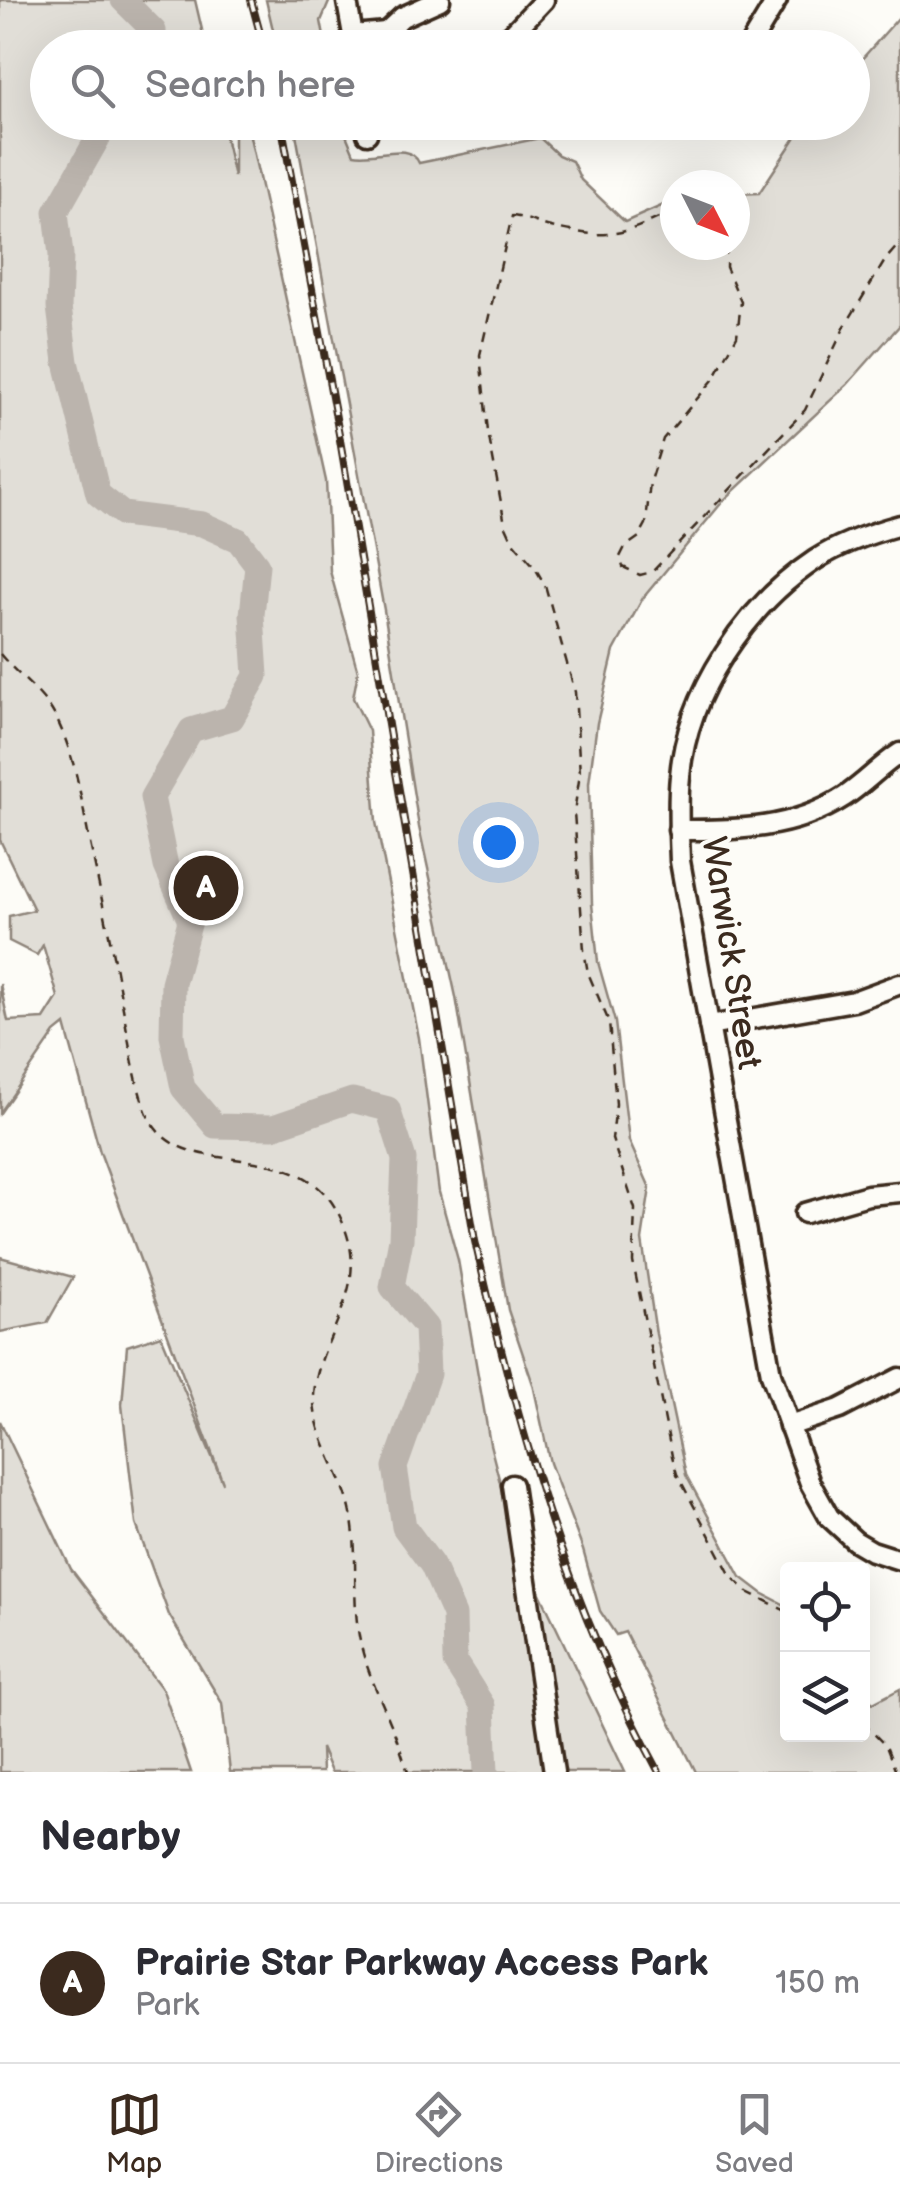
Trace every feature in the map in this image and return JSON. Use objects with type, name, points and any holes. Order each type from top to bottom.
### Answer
[{"type":"street","points":[[394,30],[402,17],[440,0]]},
{"type":"street","points":[[516,30],[544,0]]},
{"type":"street","points":[[759,30],[777,0]]},
{"type":"street","points":[[347,2],[352,30]]},
{"type":"street","name":"Warwick Street","points":[[900,524],[869,534],[816,560],[769,598],[752,618],[720,663],[693,719],[680,775],[678,830],[680,861],[770,1374],[810,1483],[829,1517],[855,1541],[900,1560]]},
{"type":"street","points":[[678,830],[744,830],[794,821],[839,800],[900,754]]},
{"type":"street","points":[[709,1026],[854,1001],[900,984]]},
{"type":"street","points":[[805,1214],[868,1195],[900,1192]]},
{"type":"street","points":[[789,1426],[840,1409],[900,1378]]},
{"type":"street","points":[[512,1485],[554,1772]]},
{"type":"path","points":[[660,218],[611,236],[566,230],[512,216],[482,339],[479,372],[505,524],[513,542],[545,585],[575,692],[580,774],[574,812],[584,950],[588,974],[609,1022],[616,1104],[612,1139],[635,1209],[633,1262],[672,1456],[677,1474],[731,1576],[748,1592],[780,1608]]},
{"type":"path","points":[[727,260],[726,268],[741,302],[737,336],[713,380],[663,439],[650,481],[646,524],[639,538],[625,547],[620,557],[623,567],[634,574],[652,572],[805,410],[845,326],[900,243]]},
{"type":"path","points":[[0,654],[49,706],[73,762],[126,1024],[152,1124],[185,1149],[261,1161],[304,1176],[326,1196],[345,1228],[351,1276],[316,1379],[316,1413],[344,1487],[353,1524],[356,1616],[363,1660],[408,1772]]},
{"type":"path","points":[[870,1730],[886,1746],[896,1772]]},
{"type":"shaded area","points":[[0,0],[195,0],[202,30],[30,30],[30,140],[226,140],[234,177],[234,140],[251,140],[326,481],[330,571],[358,672],[353,698],[369,731],[376,822],[419,1038],[439,1192],[458,1260],[490,1444],[513,1533],[547,1772],[331,1772],[321,1748],[322,1772],[230,1772],[222,1703],[169,1615],[136,1524],[122,1405],[127,1346],[161,1335],[223,1483],[100,1152],[65,1025],[55,1033],[0,1113],[0,984],[8,1021],[44,1019],[58,997],[43,945],[37,955],[9,941],[9,916],[34,910],[0,840]]},
{"type":"shaded area","points":[[266,0],[330,0],[321,21],[323,30],[273,30]]},
{"type":"shaded area","points":[[900,16],[900,325],[847,385],[724,500],[643,598],[614,651],[597,723],[589,783],[592,904],[598,962],[615,1022],[629,1141],[650,1188],[642,1240],[656,1334],[686,1475],[741,1577],[780,1602],[780,1742],[870,1742],[870,1700],[873,1703],[900,1689],[900,1772],[696,1772],[625,1632],[616,1635],[600,1611],[583,1550],[550,1463],[533,1384],[508,1310],[456,997],[419,827],[384,610],[297,140],[348,140],[354,154],[400,151],[414,156],[419,163],[542,140],[558,155],[572,161],[581,180],[625,222],[660,207],[660,260],[750,260],[750,193],[759,193],[794,140],[870,140],[870,50]]},
{"type":"shaded area","points":[[0,1257],[73,1277],[47,1323],[0,1332]]},
{"type":"shaded area","points":[[0,1421],[71,1569],[163,1690],[191,1772],[0,1772]]},
{"type":"shaded area","points":[[518,1547],[625,1772],[563,1772],[536,1613]]},
{"type":"waterway","points":[[123,0],[153,30]]},
{"type":"waterway","points":[[97,140],[56,212],[61,255],[59,307],[66,362],[98,494],[123,514],[202,524],[238,540],[257,565],[252,615],[256,676],[232,718],[191,730],[152,797],[166,866],[190,921],[173,983],[172,1036],[183,1088],[215,1126],[273,1127],[352,1100],[388,1109],[404,1159],[401,1239],[392,1287],[426,1327],[428,1374],[395,1467],[404,1527],[432,1565],[454,1615],[455,1662],[483,1706],[486,1772]]},
{"type":"railway","points":[[251,0],[259,30]]},
{"type":"railway","points":[[284,140],[339,434],[475,1241],[509,1379],[549,1513],[598,1645],[659,1772]]},
{"type":"place","name":"Prairie Star Parkway Access Park","points":[[206,888]]}]
